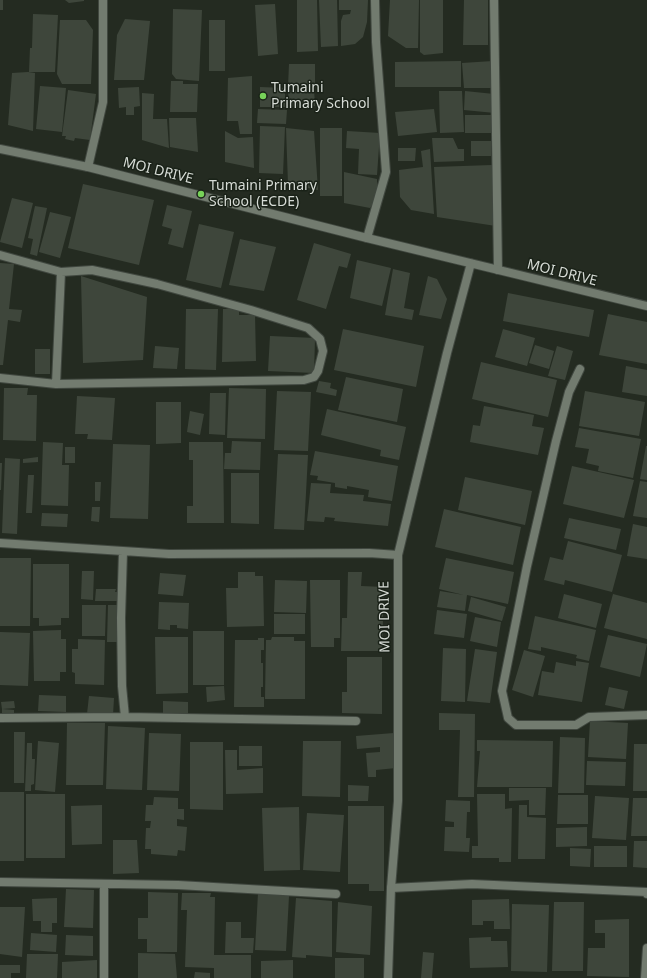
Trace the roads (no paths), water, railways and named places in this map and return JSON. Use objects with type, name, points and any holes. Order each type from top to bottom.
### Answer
[{"type":"street","points":[[88,167],[103,102],[103,0]]},
{"type":"street","points":[[367,238],[386,172],[376,42],[375,0]]},
{"type":"street","points":[[494,0],[498,270]]},
{"type":"street","name":"MOI DRIVE","points":[[0,149],[88,167],[367,238],[647,306]]},
{"type":"street","points":[[0,255],[61,272],[92,270],[157,284],[251,310],[308,328],[320,339],[323,351],[318,371],[314,377],[304,380],[56,384],[0,378]]},
{"type":"street","name":"MOI DRIVE","points":[[388,978],[391,888],[398,801],[398,555],[444,368],[472,263]]},
{"type":"street","points":[[56,384],[61,272]]},
{"type":"street","points":[[580,369],[569,392],[556,440],[527,566],[502,691],[508,718],[516,725],[576,725],[589,717],[647,715]]},
{"type":"street","points":[[0,543],[123,552],[398,555]]},
{"type":"street","points":[[123,552],[121,618],[122,686],[125,717]]},
{"type":"street","points":[[0,718],[125,717],[356,721]]},
{"type":"street","points":[[0,882],[104,885],[178,885],[336,894]]},
{"type":"street","points":[[391,888],[472,884],[647,892],[647,894]]},
{"type":"street","points":[[104,885],[104,978]]},
{"type":"street","points":[[645,978],[647,948]]},
{"type":"place","name":"Tumaini Primary School","points":[[263,96]]},
{"type":"place","name":"Tumaini Primary School (ECDE)","points":[[201,194]]}]
